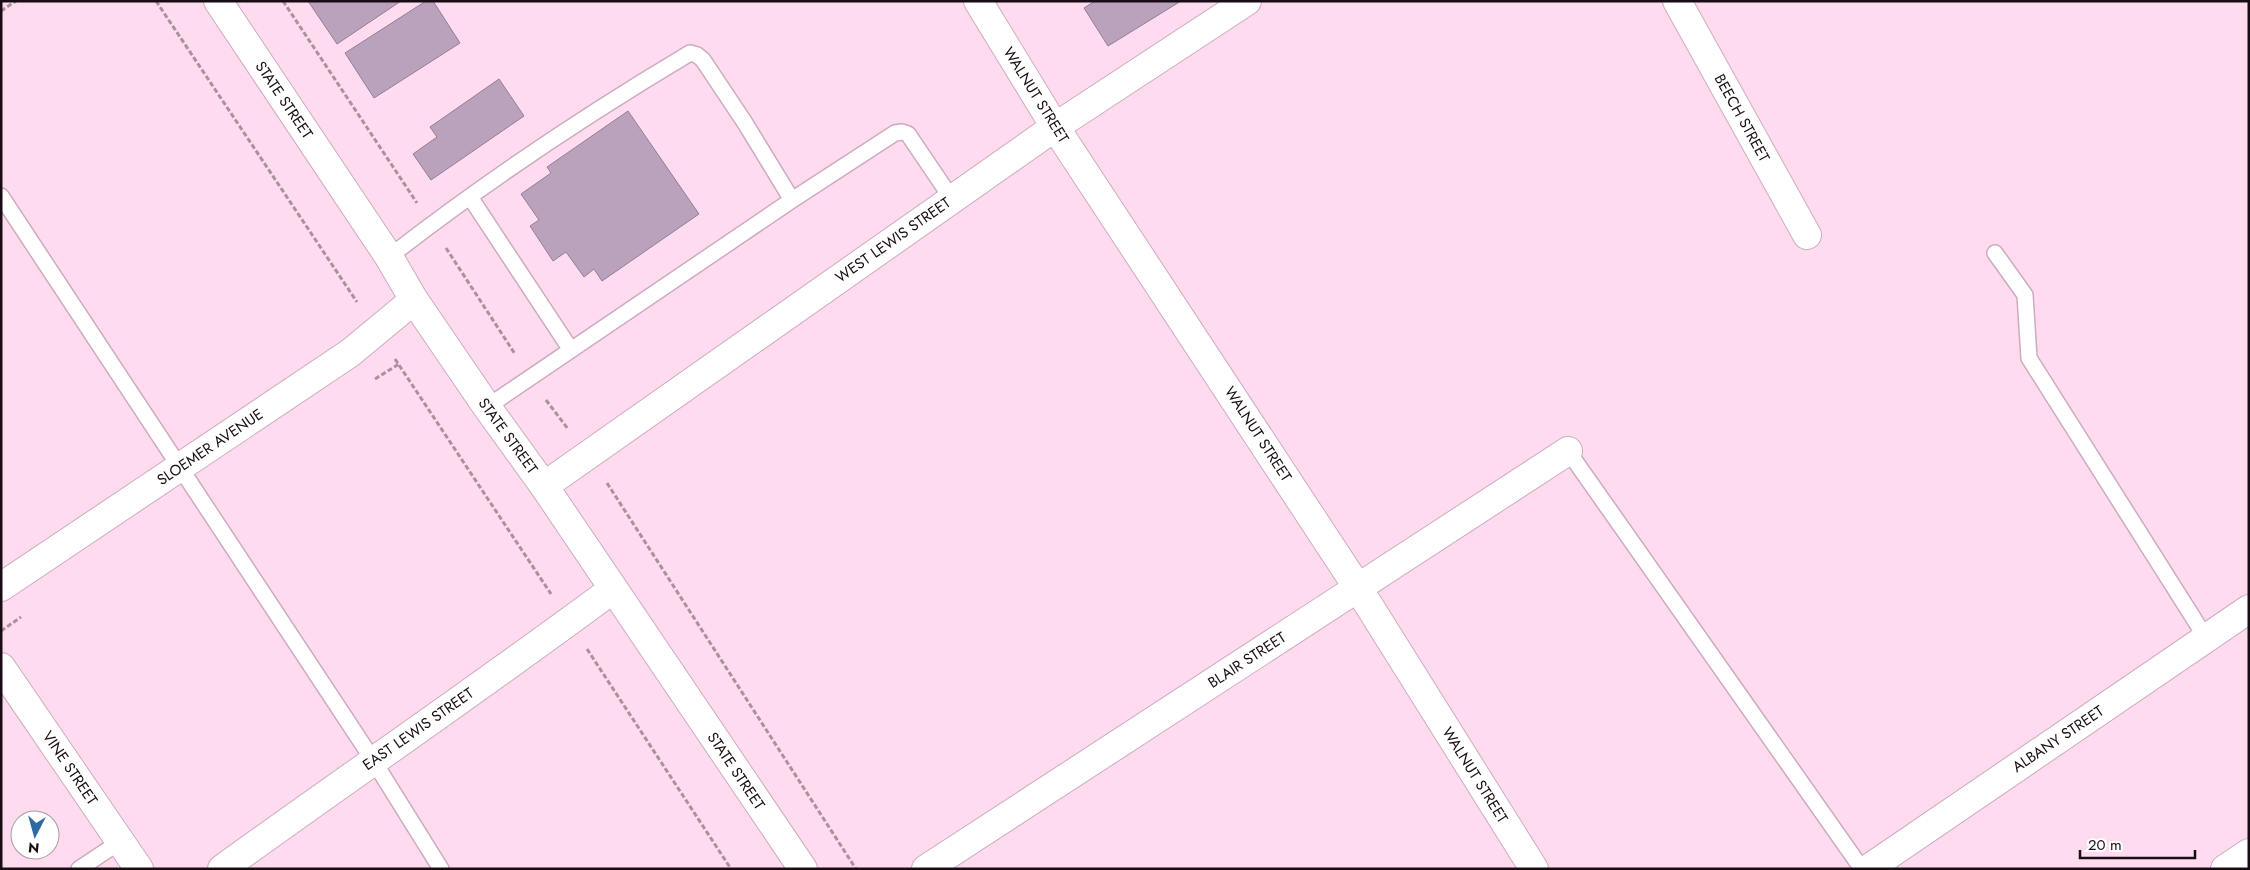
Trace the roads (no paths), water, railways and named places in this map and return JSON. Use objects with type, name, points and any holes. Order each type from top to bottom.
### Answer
[{"type":"street","name":"STATE STREET","points":[[218,1],[389,257],[414,300],[486,407],[544,486],[803,869]]},
{"type":"street","name":"WALNUT STREET","points":[[978,1],[1055,127],[1358,588],[1534,869]]},
{"type":"street","name":"WEST LEWIS STREET","points":[[544,486],[1055,127],[1247,1]]},
{"type":"street","name":"BEECH STREET","points":[[1677,1],[1807,235]]},
{"type":"street","name":"SLOEMER AVENUE","points":[[1,586],[350,353],[414,300]]},
{"type":"street","name":"BLAIR STREET","points":[[926,869],[1568,450]]},
{"type":"street","name":"EAST LEWIS STREET","points":[[222,869],[613,589]]},
{"type":"street","name":"ALBANY STREET","points":[[1868,869],[2249,609]]},
{"type":"street","name":"VINE STREET","points":[[1,666],[139,869]]},
{"type":"street","points":[[2225,869],[2249,853]]},
{"type":"lane","points":[[389,257],[470,197],[626,91],[690,53],[697,54],[703,60],[745,123],[792,200]]},
{"type":"lane","points":[[486,407],[792,200],[895,133],[902,132],[908,134],[952,199]]},
{"type":"lane","points":[[1,196],[373,760],[441,869]]},
{"type":"lane","points":[[470,197],[571,350]]},
{"type":"lane","points":[[1995,252],[2025,296],[2029,358],[2206,638]]},
{"type":"lane","points":[[1568,450],[1862,869]]},
{"type":"lane","points":[[79,869],[120,841]]}]
